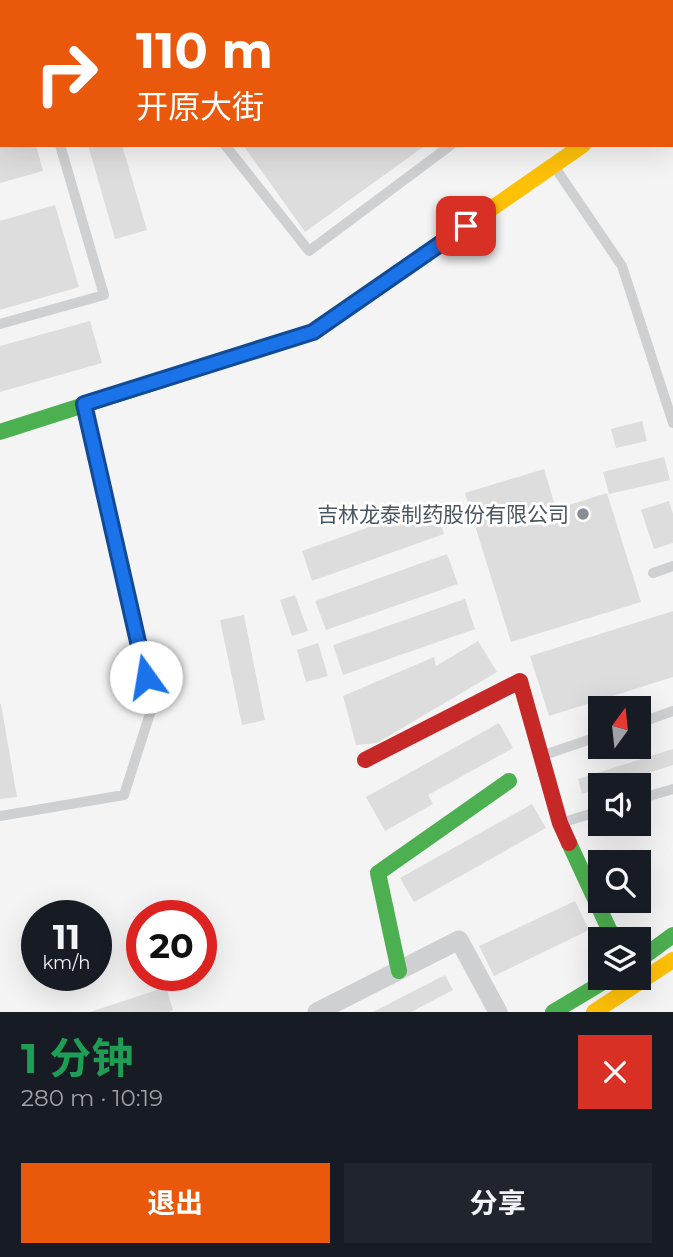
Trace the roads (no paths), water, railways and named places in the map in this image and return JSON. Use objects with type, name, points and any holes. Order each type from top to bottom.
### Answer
[{"type":"street","points":[[0,432],[313,332],[580,147]]},
{"type":"street","points":[[365,760],[520,681],[560,823],[608,927]]},
{"type":"street","points":[[398,971],[379,873],[509,781]]},
{"type":"street","points":[[651,951],[673,935]]},
{"type":"street","points":[[317,1012],[460,940],[498,1012]]},
{"type":"street","points":[[594,1012],[673,960]]},
{"type":"street","points":[[553,1012],[590,990]]},
{"type":"lane","points":[[0,324],[104,295],[61,147]]},
{"type":"lane","points":[[227,147],[309,251],[448,147]]},
{"type":"lane","points":[[554,165],[622,266],[673,423]]},
{"type":"lane","points":[[0,816],[124,795],[153,704],[84,405]]},
{"type":"lane","points":[[653,573],[673,566]]},
{"type":"lane","points":[[651,719],[673,711]]},
{"type":"lane","points":[[541,756],[588,740]]},
{"type":"lane","points":[[651,795],[673,789]]},
{"type":"lane","points":[[560,823],[588,815]]},
{"type":"place","name":"吉林龙泰制药股份有限公司","points":[[583,514]]}]
